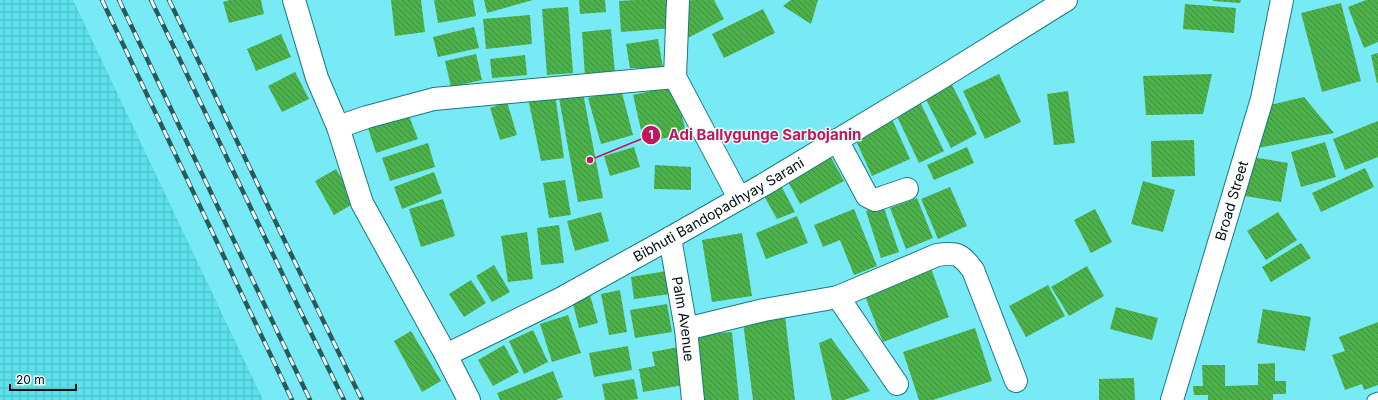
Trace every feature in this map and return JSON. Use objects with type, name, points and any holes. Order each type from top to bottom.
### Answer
[{"type":"street","points":[[294,0],[317,78],[338,127],[362,202],[469,400]]},
{"type":"street","points":[[678,0],[675,77],[739,198]]},
{"type":"street","name":"Bibhuti Bandopadhyay Sarani","points":[[446,355],[562,298],[670,238],[944,76],[1066,0]]},
{"type":"street","name":"Broad Street","points":[[1172,400],[1262,99],[1282,0]]},
{"type":"street","points":[[338,127],[367,117],[434,99],[675,77]]},
{"type":"street","points":[[836,140],[867,196],[875,200],[907,189]]},
{"type":"street","name":"Palm Avenue","points":[[670,238],[686,329],[693,400]]},
{"type":"street","points":[[686,329],[764,310],[838,297],[937,255],[952,253],[964,258],[973,270],[1016,381]]},
{"type":"street","points":[[838,297],[897,384]]},
{"type":"lane","points":[[1373,400],[1378,398]]},
{"type":"shaded area","points":[[0,0],[73,0],[263,400],[0,400]]},
{"type":"building","points":[[230,0],[261,0],[264,14],[229,23],[223,2]]},
{"type":"building","points":[[391,0],[421,0],[425,32],[395,36]]},
{"type":"building","points":[[434,0],[473,0],[476,16],[438,23]]},
{"type":"building","points":[[484,0],[533,0],[487,13]]},
{"type":"building","points":[[579,0],[605,0],[606,12],[580,14]]},
{"type":"building","points":[[671,0],[673,28],[621,32],[619,1]]},
{"type":"building","points":[[714,0],[724,19],[688,38],[688,1]]},
{"type":"building","points":[[791,0],[818,0],[811,24],[783,6]]},
{"type":"building","points":[[1213,0],[1241,0],[1240,3]]},
{"type":"building","points":[[1366,0],[1378,0],[1378,42],[1364,48],[1348,7]]},
{"type":"building","points":[[1341,3],[1361,81],[1322,92],[1301,13]]},
{"type":"building","points":[[1185,4],[1236,8],[1234,33],[1183,29]]},
{"type":"building","points":[[568,7],[573,73],[547,75],[542,9]]},
{"type":"building","points":[[763,9],[775,33],[724,58],[712,34]]},
{"type":"building","points":[[530,15],[532,44],[486,49],[483,19]]},
{"type":"building","points":[[474,27],[479,48],[438,57],[433,37]]},
{"type":"building","points":[[611,29],[615,74],[585,76],[582,32]]},
{"type":"building","points":[[281,34],[291,57],[256,71],[247,49]]},
{"type":"building","points":[[658,39],[663,68],[630,68],[626,44]]},
{"type":"building","points":[[1378,53],[1378,83],[1377,83],[1371,55]]},
{"type":"building","points":[[476,54],[482,80],[451,87],[445,61]]},
{"type":"building","points":[[525,55],[527,75],[492,78],[490,59]]},
{"type":"building","points":[[295,72],[309,99],[282,112],[268,86]]},
{"type":"building","points":[[999,74],[1021,122],[985,139],[963,91]]},
{"type":"building","points":[[1212,74],[1203,114],[1146,115],[1143,76]]},
{"type":"building","points":[[949,79],[977,134],[951,148],[922,92]]},
{"type":"building","points":[[675,86],[686,133],[644,143],[633,95]]},
{"type":"building","points":[[621,89],[633,135],[601,144],[588,98]]},
{"type":"building","points":[[1068,91],[1075,143],[1054,145],[1047,94]]},
{"type":"building","points":[[583,93],[603,198],[578,202],[559,98]]},
{"type":"building","points":[[555,94],[564,158],[541,161],[528,98]]},
{"type":"building","points":[[1304,97],[1334,133],[1253,149],[1261,107]]},
{"type":"building","points":[[918,98],[944,151],[919,163],[894,110]]},
{"type":"building","points":[[507,102],[517,135],[500,140],[490,108]]},
{"type":"building","points":[[407,111],[418,139],[376,153],[367,125]]},
{"type":"building","points":[[891,117],[910,159],[872,176],[853,134]]},
{"type":"building","points":[[1378,121],[1378,157],[1345,170],[1333,139]]},
{"type":"building","points":[[1194,140],[1195,176],[1152,177],[1151,141]]},
{"type":"building","points":[[1325,142],[1336,177],[1301,187],[1291,152]]},
{"type":"building","points":[[428,143],[435,167],[390,181],[382,158]]},
{"type":"building","points":[[634,147],[640,167],[610,176],[604,156]]},
{"type":"building","points":[[967,147],[974,163],[934,180],[927,165]]},
{"type":"building","points":[[828,152],[844,181],[800,204],[785,176]]},
{"type":"building","points":[[1246,156],[1288,163],[1281,202],[1239,195]]},
{"type":"building","points":[[655,165],[691,167],[691,190],[654,189]]},
{"type":"building","points":[[1365,168],[1374,187],[1321,212],[1312,193]]},
{"type":"building","points":[[336,169],[356,202],[334,215],[315,181]]},
{"type":"building","points":[[434,172],[442,193],[402,209],[394,187]]},
{"type":"building","points":[[565,180],[571,215],[549,218],[543,183]]},
{"type":"building","points":[[778,180],[795,212],[777,219],[760,189]]},
{"type":"building","points":[[1143,181],[1175,190],[1163,232],[1131,224]]},
{"type":"building","points":[[950,187],[967,226],[938,239],[921,199]]},
{"type":"building","points":[[917,198],[933,238],[906,249],[890,208]]},
{"type":"building","points":[[443,199],[455,236],[421,247],[409,209]]},
{"type":"building","points":[[883,205],[899,252],[881,258],[866,211]]},
{"type":"building","points":[[854,209],[877,266],[854,275],[840,240],[823,247],[814,225]]},
{"type":"building","points":[[1095,209],[1112,242],[1091,253],[1074,220]]},
{"type":"building","points":[[601,212],[609,241],[575,251],[567,221]]},
{"type":"building","points":[[1278,212],[1297,240],[1266,260],[1247,231]]},
{"type":"building","points":[[797,216],[808,243],[766,259],[756,233]]},
{"type":"building","points":[[559,225],[564,263],[541,265],[537,228]]},
{"type":"building","points":[[527,232],[533,279],[508,282],[501,236]]},
{"type":"building","points":[[742,233],[752,296],[712,302],[702,240]]},
{"type":"building","points":[[1301,243],[1311,258],[1271,282],[1262,267]]},
{"type":"building","points":[[494,265],[510,292],[492,302],[476,276]]},
{"type":"building","points":[[930,266],[949,317],[883,342],[863,291]]},
{"type":"building","points":[[1087,266],[1104,296],[1069,316],[1051,287]]},
{"type":"building","points":[[666,271],[670,294],[634,299],[631,277]]},
{"type":"building","points":[[471,280],[486,303],[464,317],[449,294]]},
{"type":"building","points":[[1048,285],[1065,316],[1026,337],[1009,306]]},
{"type":"building","points":[[620,290],[627,332],[609,335],[601,294]]},
{"type":"building","points":[[590,295],[598,323],[579,328],[572,300]]},
{"type":"building","points":[[667,304],[672,332],[635,338],[630,310]]},
{"type":"building","points":[[1116,307],[1158,318],[1152,340],[1110,329]]},
{"type":"building","points":[[1263,309],[1311,317],[1305,351],[1257,343]]},
{"type":"building","points":[[568,315],[581,353],[552,362],[540,324]]},
{"type":"building","points":[[785,316],[795,400],[753,400],[743,322]]},
{"type":"building","points":[[1378,322],[1378,385],[1364,390],[1362,384],[1345,390],[1332,355],[1345,351],[1339,337]]},
{"type":"building","points":[[975,328],[992,381],[933,400],[919,400],[903,352]]},
{"type":"building","points":[[533,330],[548,362],[524,374],[509,341]]},
{"type":"building","points":[[411,331],[441,381],[422,392],[394,341]]},
{"type":"building","points":[[732,332],[739,400],[702,400],[696,335]]},
{"type":"building","points":[[831,338],[870,391],[844,400],[832,400],[819,343]]},
{"type":"building","points":[[504,345],[519,372],[493,386],[478,360]]},
{"type":"building","points":[[628,346],[632,370],[594,377],[589,353]]},
{"type":"building","points":[[678,347],[684,385],[643,392],[639,369],[655,366],[652,352]]},
{"type":"building","points":[[1275,363],[1275,381],[1286,381],[1286,394],[1273,394],[1273,400],[1208,400],[1208,395],[1194,395],[1193,386],[1203,386],[1202,365],[1225,365],[1225,386],[1258,385],[1258,364]]},
{"type":"building","points":[[553,371],[563,397],[556,400],[500,400],[497,393]]},
{"type":"building","points":[[1134,378],[1135,400],[1099,400],[1099,379]]},
{"type":"building","points":[[634,379],[638,399],[605,400],[602,384]]},
{"type":"railway","points":[[102,0],[292,400]]},
{"type":"railway","points":[[119,0],[310,400]]},
{"type":"railway","points":[[151,0],[344,400]]},
{"type":"railway","points":[[169,0],[362,400]]},
{"type":"place","name":"Adi Ballygunge Sarbojanin","points":[[590,160]]}]
